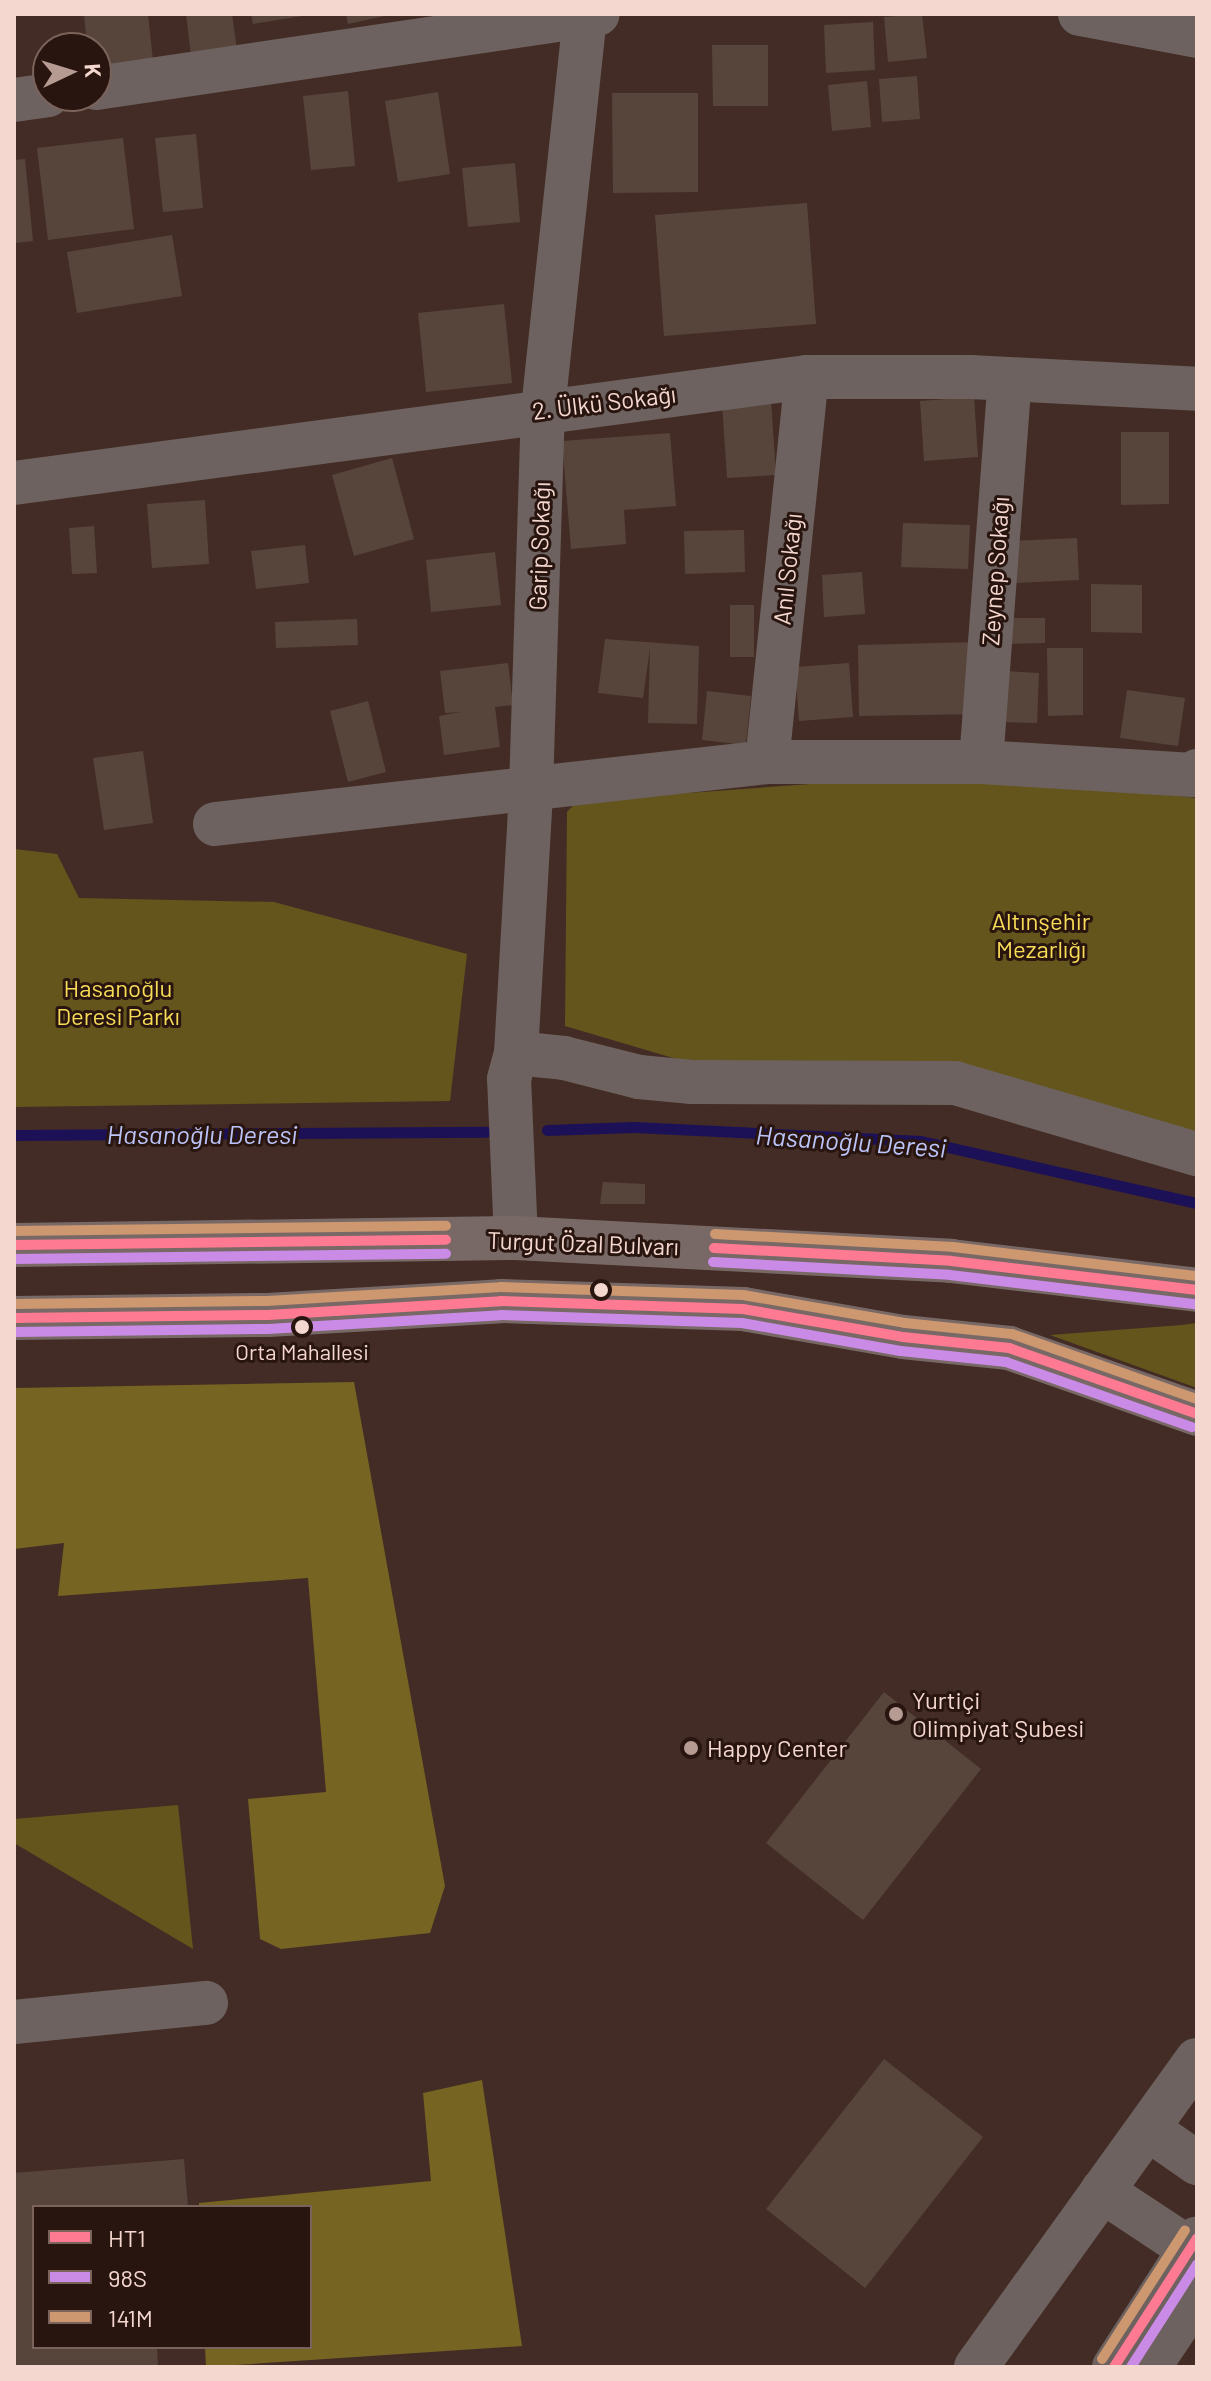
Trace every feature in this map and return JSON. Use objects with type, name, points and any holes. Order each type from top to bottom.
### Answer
[{"type":"main road","name":"Turgut Özal Bulvarı","points":[[14,1245],[516,1238],[951,1261],[1197,1290]]},
{"type":"main road","points":[[501,1301],[516,1238]]},
{"type":"main road","points":[[14,1318],[268,1315],[501,1301],[743,1309],[903,1337],[1009,1348],[1197,1414]]},
{"type":"street","points":[[1080,14],[1197,36]]},
{"type":"street","points":[[112,86],[589,15]]},
{"type":"street","name":"Garip Sokağı","points":[[516,1238],[512,1066],[531,789],[543,409],[589,15]]},
{"type":"street","name":"2. Ülkü Sokağı","points":[[14,483],[543,409],[807,377],[1010,379],[1197,389]]},
{"type":"street","name":"Anıl Sokağı","points":[[767,762],[807,377]]},
{"type":"street","name":"Zeynep Sokağı","points":[[981,762],[1010,379]]},
{"type":"street","points":[[215,824],[767,762],[981,762],[1197,771]]},
{"type":"street","points":[[512,1066],[564,1058],[639,1077],[692,1082],[955,1083],[1197,1154]]},
{"type":"street","points":[[14,1997],[147,1985],[192,1989],[14,2022]]},
{"type":"street","points":[[976,2367],[1197,2060]]},
{"type":"street","points":[[1148,2129],[1197,2163]]},
{"type":"street","points":[[1102,2191],[1194,2243],[1114,2367]]},
{"type":"street","points":[[1149,2367],[1197,2295]]},
{"type":"green space","name":"Altınşehir Mezarlığı","points":[[964,773],[1197,798],[1197,1141],[1080,1106],[707,1068],[565,1026],[567,812],[577,801]]},
{"type":"green space","name":"Hasanoğlu Deresi Parkı","points":[[14,849],[57,854],[79,898],[274,902],[467,954],[450,1101],[14,1107]]},
{"type":"green space","points":[[1197,1323],[1197,1388],[1050,1335],[1182,1325]]},
{"type":"green space","points":[[178,1805],[193,1949],[14,1843],[14,1819]]},
{"type":"shaded area","points":[[354,1382],[445,1886],[430,1933],[281,1949],[260,1939],[248,1799],[326,1792],[308,1578],[58,1596],[64,1543],[14,1549],[14,1388]]},
{"type":"shaded area","points":[[482,2080],[522,2346],[206,2367],[205,2349],[312,2349],[312,2205],[199,2203],[431,2181],[423,2093]]},
{"type":"building","points":[[84,14],[148,14],[153,61],[112,65],[112,32],[86,32]]},
{"type":"building","points":[[186,14],[232,14],[237,50],[191,56]]},
{"type":"building","points":[[251,14],[301,14],[302,16],[253,24]]},
{"type":"building","points":[[346,14],[388,14],[389,15],[348,24]]},
{"type":"building","points":[[922,14],[927,58],[888,62],[884,17]]},
{"type":"building","points":[[873,22],[875,70],[826,73],[824,25]]},
{"type":"building","points":[[712,45],[768,45],[768,106],[713,106]]},
{"type":"building","points":[[917,76],[920,119],[882,122],[879,79]]},
{"type":"building","points":[[867,81],[871,127],[832,131],[828,85]]},
{"type":"building","points":[[348,91],[355,166],[311,170],[303,96]]},
{"type":"building","points":[[438,92],[450,174],[398,182],[385,101]]},
{"type":"building","points":[[612,93],[698,93],[698,192],[613,193]]},
{"type":"building","points":[[196,134],[203,208],[163,212],[155,138]]},
{"type":"building","points":[[123,138],[134,229],[48,240],[37,148]]},
{"type":"building","points":[[25,159],[33,241],[14,243],[14,160]]},
{"type":"building","points":[[515,163],[520,222],[468,227],[462,168]]},
{"type":"building","points":[[807,203],[816,324],[664,336],[655,215]]},
{"type":"building","points":[[172,235],[182,296],[77,313],[67,252]]},
{"type":"building","points":[[504,304],[512,383],[426,392],[418,313]]},
{"type":"building","points":[[974,397],[978,457],[924,461],[920,401]]},
{"type":"building","points":[[771,400],[776,475],[727,478],[722,404]]},
{"type":"building","points":[[1121,432],[1169,432],[1169,504],[1121,505]]},
{"type":"building","points":[[670,433],[676,506],[624,510],[626,544],[571,549],[562,441]]},
{"type":"building","points":[[392,458],[414,539],[354,556],[332,475]]},
{"type":"building","points":[[205,500],[209,564],[152,568],[147,504]]},
{"type":"building","points":[[903,523],[970,525],[968,569],[901,567]]},
{"type":"building","points":[[94,526],[97,573],[72,574],[69,528]]},
{"type":"building","points":[[744,530],[745,572],[685,574],[684,531]]},
{"type":"building","points":[[1077,538],[1079,580],[1015,583],[1013,541]]},
{"type":"building","points":[[305,545],[309,583],[256,589],[251,551]]},
{"type":"building","points":[[495,552],[501,605],[431,612],[426,560]]},
{"type":"building","points":[[862,572],[865,614],[824,617],[822,575]]},
{"type":"building","points":[[1091,584],[1142,585],[1142,633],[1091,632]]},
{"type":"building","points":[[730,605],[754,605],[754,657],[730,657]]},
{"type":"building","points":[[1004,618],[1045,618],[1045,643],[1004,644]]},
{"type":"building","points":[[357,619],[358,645],[276,648],[275,622]]},
{"type":"building","points":[[605,639],[699,646],[697,724],[648,723],[650,648],[643,698],[598,693]]},
{"type":"building","points":[[977,642],[979,714],[859,716],[858,645]]},
{"type":"building","points":[[1047,648],[1083,648],[1083,715],[1048,716]]},
{"type":"building","points":[[508,663],[513,705],[495,707],[500,747],[444,755],[439,716],[461,712],[445,713],[440,671]]},
{"type":"building","points":[[849,663],[853,717],[799,721],[795,667]]},
{"type":"building","points":[[1004,671],[1039,673],[1037,723],[1002,722]]},
{"type":"building","points":[[1127,690],[1185,698],[1178,746],[1120,738]]},
{"type":"building","points":[[707,691],[751,696],[746,745],[702,740]]},
{"type":"building","points":[[368,701],[386,772],[348,782],[330,711]]},
{"type":"building","points":[[143,751],[153,823],[104,830],[93,758]]},
{"type":"building","points":[[603,1182],[645,1184],[645,1204],[600,1204]]},
{"type":"building","points":[[884,1692],[981,1769],[863,1920],[766,1843]]},
{"type":"building","points":[[884,2059],[983,2137],[865,2288],[766,2209]]},
{"type":"building","points":[[184,2159],[188,2205],[32,2205],[32,2349],[157,2349],[158,2367],[14,2367],[14,2173]]},
{"type":"waterway","name":"Hasanoğlu Deresi","points":[[547,1130],[634,1127],[921,1141],[1197,1203]]},
{"type":"waterway","name":"Hasanoğlu Deresi","points":[[14,1135],[486,1132]]},
{"type":"transit line","name":"141M","points":[[14,1231],[446,1226]]},
{"type":"transit line","name":"141M","points":[[715,1234],[953,1247],[1197,1276]]},
{"type":"transit line","name":"HT1","points":[[14,1245],[446,1240]]},
{"type":"transit line","name":"HT1","points":[[714,1248],[951,1261],[1197,1290]]},
{"type":"transit line","name":"98S","points":[[14,1259],[446,1254]]},
{"type":"transit line","name":"98S","points":[[713,1262],[950,1275],[1195,1304]]},
{"type":"transit line","name":"141M","points":[[14,1304],[267,1301],[501,1287],[743,1295],[905,1323],[1012,1334],[1197,1399]]},
{"type":"transit line","name":"HT1","points":[[14,1318],[268,1315],[501,1301],[743,1309],[903,1337],[1009,1348],[1197,1414]]},
{"type":"transit line","name":"98S","points":[[14,1332],[268,1329],[501,1315],[742,1323],[901,1351],[1006,1362],[1192,1427]]},
{"type":"transit line","name":"141M","points":[[1102,2359],[1185,2230]]},
{"type":"transit line","name":"HT1","points":[[1114,2367],[1197,2238]]},
{"type":"transit line","name":"98S","points":[[1131,2367],[1197,2264]]},
{"type":"place","name":"Orta Mahallesi","points":[[302,1327]]},
{"type":"place","name":"Yurtiçi Olimpiyat Şubesi","points":[[896,1714]]},
{"type":"place","name":"Happy Center","points":[[691,1748]]}]
